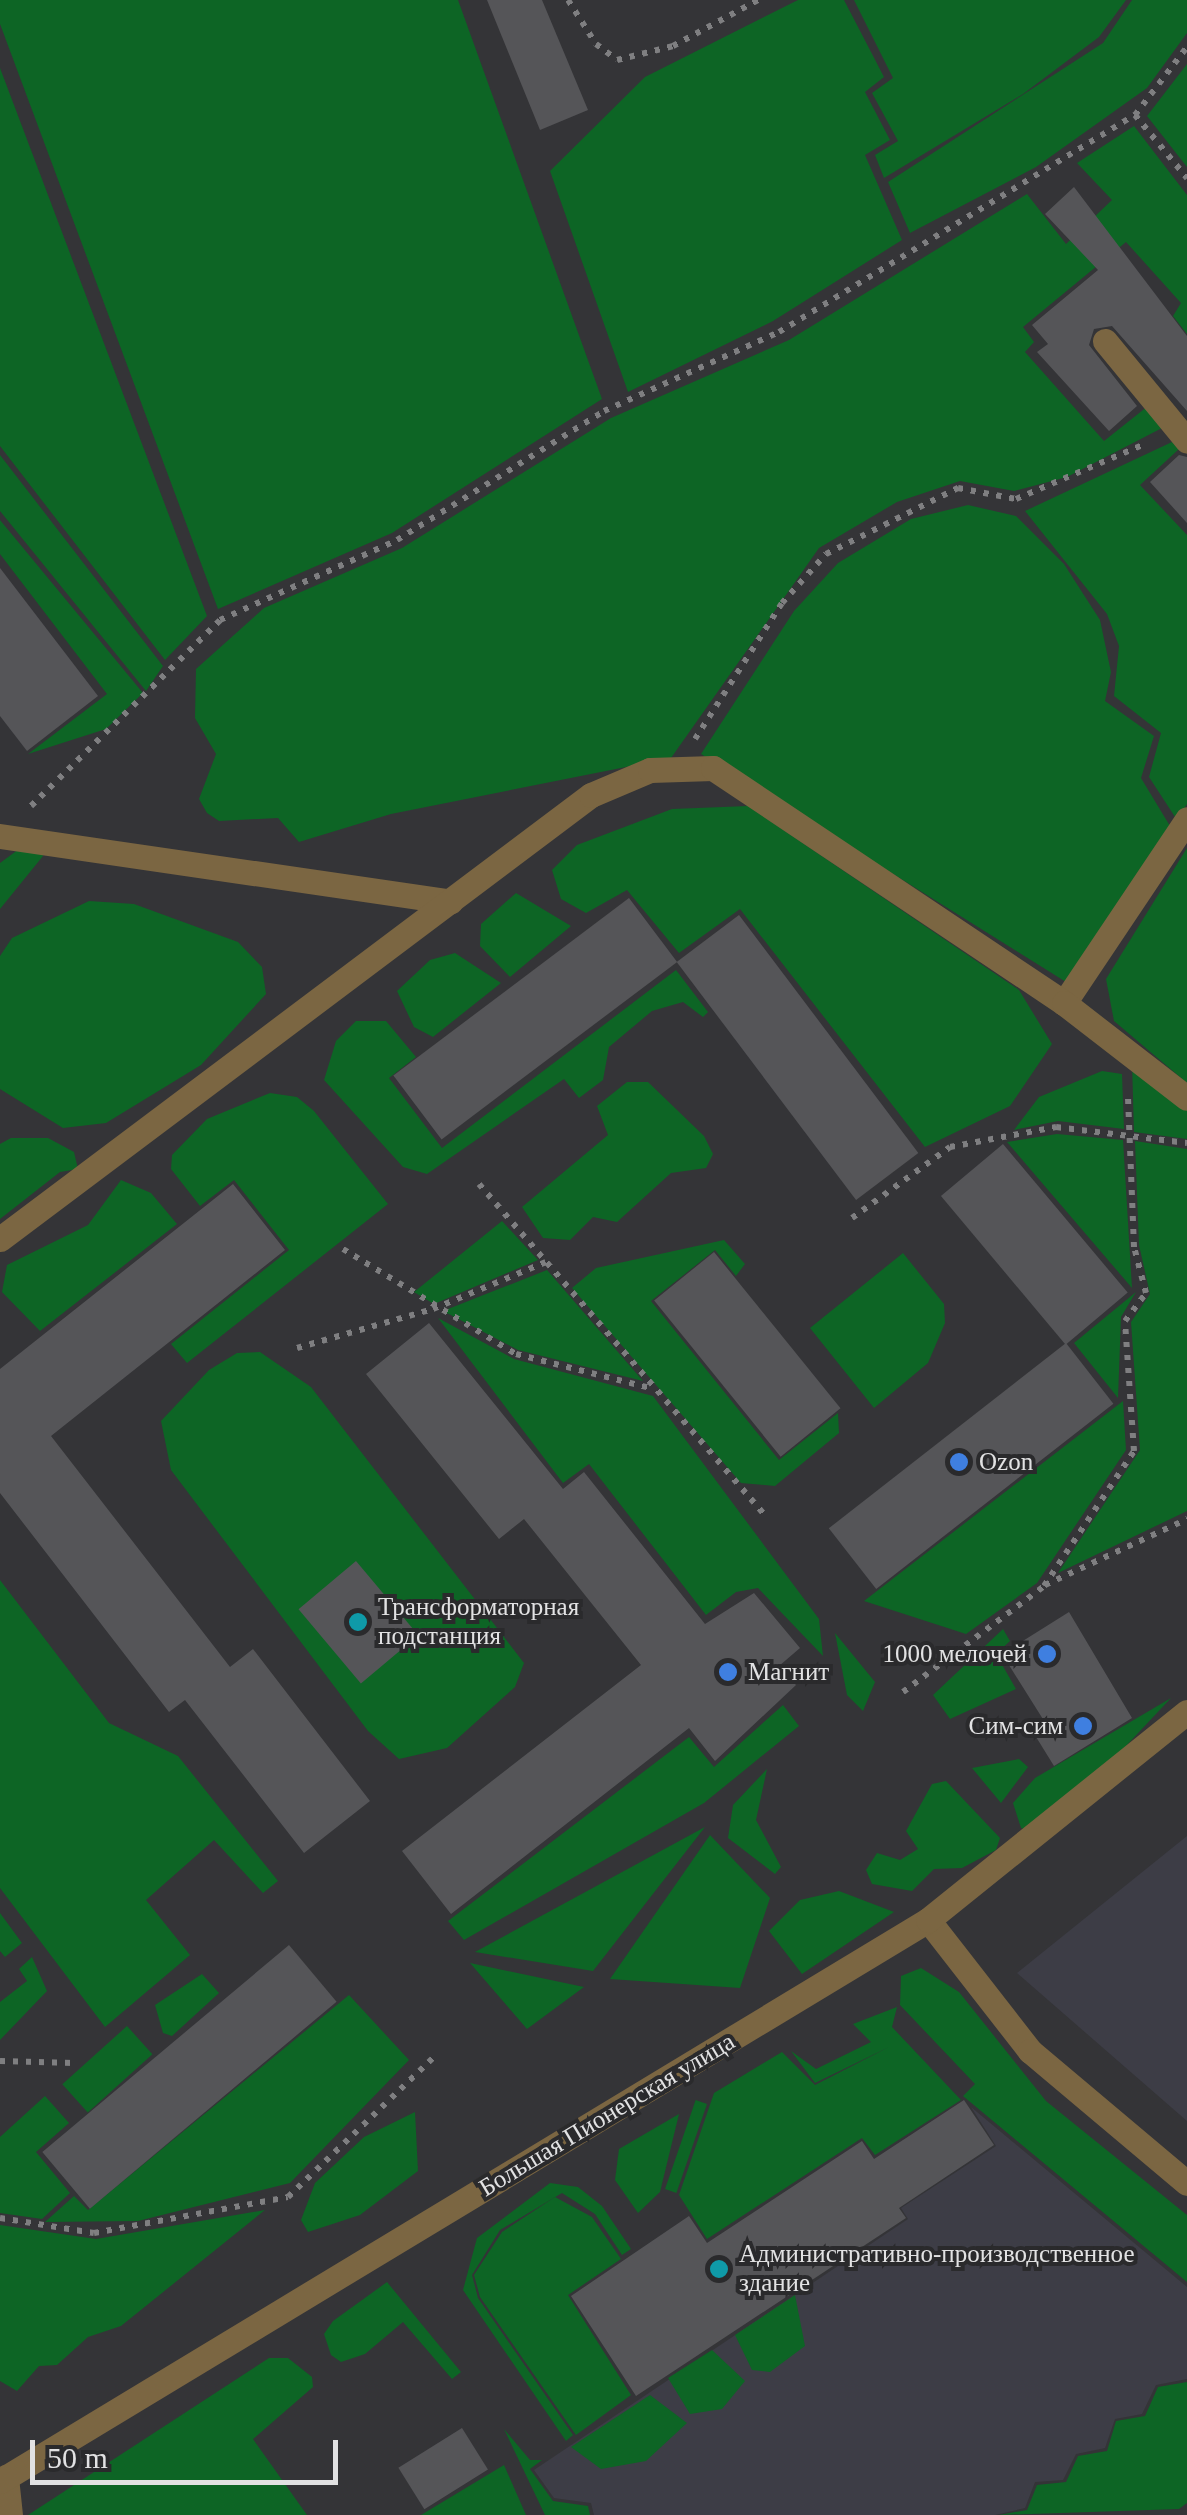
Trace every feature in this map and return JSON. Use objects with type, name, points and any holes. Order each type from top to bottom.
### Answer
[{"type":"street","points":[[1105,341],[1182,434]]},
{"type":"street","points":[[0,1239],[591,795],[676,769],[712,768],[1064,1003],[1187,1098]]},
{"type":"street","points":[[1064,1003],[1187,820]]},
{"type":"street","points":[[7,829],[450,902]]},
{"type":"street","name":"Большая Пионерская улица","points":[[3,2479],[928,1920],[1187,1712]]},
{"type":"street","points":[[928,1920],[1030,2051],[1187,2184]]},
{"type":"street","points":[[3,2479],[10,2515]]},
{"type":"path","points":[[568,0],[596,44],[618,60],[674,46],[758,0]]},
{"type":"path","points":[[7,829],[220,620],[397,540],[604,411],[780,332],[1135,114],[1187,47]]},
{"type":"path","points":[[1135,114],[1187,178]]},
{"type":"path","points":[[676,769],[782,603],[826,554],[958,488],[1016,499],[1072,483],[1182,434]]},
{"type":"path","points":[[1044,1586],[1134,1451],[1125,1321],[1146,1293],[1134,1247],[1127,1052]]},
{"type":"path","points":[[852,1218],[950,1147],[1056,1127],[1187,1144]]},
{"type":"path","points":[[479,1184],[766,1517]]},
{"type":"path","points":[[343,1250],[433,1309],[516,1354],[655,1389]]},
{"type":"path","points":[[297,1348],[433,1309],[546,1262]]},
{"type":"path","points":[[903,1692],[1044,1586],[1187,1519]]},
{"type":"path","points":[[0,2218],[94,2233],[288,2198],[434,2057]]},
{"type":"path","points":[[0,2060],[74,2063]]},
{"type":"shaded area","points":[[1187,1836],[1187,2121],[1017,1973]]},
{"type":"shaded area","points":[[971,2107],[1187,2287],[1187,2379],[1156,2385],[1142,2414],[1115,2419],[1105,2448],[1076,2454],[1063,2480],[1035,2482],[1025,2508],[995,2515],[594,2515],[591,2503],[554,2498],[534,2470],[908,2219],[901,2208],[996,2146]]},
{"type":"green space","points":[[0,0],[458,0],[602,399],[392,533],[218,609],[0,24]]},
{"type":"green space","points":[[798,0],[844,0],[884,77],[865,92],[890,140],[865,155],[902,240],[773,321],[628,392],[550,171],[645,77]]},
{"type":"green space","points":[[854,0],[1126,0],[1099,37],[1023,94],[884,178],[875,155],[898,141],[872,93],[893,78]]},
{"type":"green space","points":[[1132,0],[1187,0],[1187,33],[1147,88],[1036,167],[910,233],[888,182],[1103,43]]},
{"type":"green space","points":[[1187,64],[1187,167],[1147,116]]},
{"type":"green space","points":[[0,68],[207,616],[165,660],[0,446]]},
{"type":"green space","points":[[1134,126],[1187,195],[1187,334],[1173,316],[1181,303],[1126,242],[1023,327],[1034,342],[1025,352],[1104,441],[1148,406],[1164,427],[1067,477],[1014,491],[960,481],[897,502],[819,548],[671,758],[391,814],[299,842],[278,818],[219,821],[207,813],[199,799],[216,754],[195,718],[196,669],[264,608],[402,548],[611,418],[789,340],[1027,194],[1066,244],[1112,200],[1077,163]]},
{"type":"green space","points":[[1172,442],[1179,449],[1140,485],[1187,535],[1187,804],[1177,820],[1149,777],[1161,733],[1114,696],[1119,646],[1107,614],[1025,511]]},
{"type":"green space","points":[[0,455],[163,666],[146,691],[0,511]]},
{"type":"green space","points":[[968,505],[1016,516],[1064,564],[1100,620],[1111,672],[1105,701],[1154,736],[1141,778],[1170,826],[1066,982],[701,754],[794,611],[838,563],[911,519]]},
{"type":"green space","points":[[0,520],[143,693],[106,729],[28,754],[107,694],[0,554]]},
{"type":"green space","points":[[748,806],[1019,990],[1052,1044],[1010,1106],[925,1147],[740,909],[679,953],[627,890],[586,913],[561,899],[552,870],[577,845],[672,809]]},
{"type":"green space","points":[[34,838],[43,856],[0,909],[0,863]]},
{"type":"green space","points":[[1187,848],[1187,1083],[1114,1021],[1106,979]]},
{"type":"green space","points":[[516,893],[571,926],[510,977],[480,946],[481,924]]},
{"type":"green space","points":[[89,901],[134,904],[238,942],[262,967],[266,994],[201,1065],[106,1123],[63,1128],[0,1089],[0,956],[12,938]]},
{"type":"green space","points":[[455,953],[501,983],[433,1037],[414,1027],[397,991],[430,960]]},
{"type":"green space","points":[[676,970],[708,1012],[703,1017],[683,1002],[652,1011],[609,1047],[603,1080],[579,1098],[564,1079],[427,1174],[403,1167],[324,1080],[336,1041],[356,1021],[386,1021],[416,1057],[389,1078],[442,1148]]},
{"type":"green space","points":[[1132,1063],[1187,1105],[1187,1139],[1134,1132]]},
{"type":"green space","points":[[1102,1071],[1122,1074],[1124,1129],[1058,1121],[1014,1130],[1039,1097]]},
{"type":"green space","points":[[627,1082],[648,1082],[704,1136],[713,1154],[706,1168],[671,1173],[617,1222],[593,1217],[570,1240],[543,1238],[522,1207],[608,1135],[597,1106]]},
{"type":"green space","points":[[270,1093],[297,1097],[314,1111],[388,1204],[187,1363],[171,1344],[289,1250],[234,1180],[200,1206],[171,1169],[172,1155],[207,1119]]},
{"type":"green space","points":[[1057,1134],[1123,1140],[1132,1288],[1007,1142]]},
{"type":"green space","points":[[11,1138],[48,1138],[74,1152],[78,1169],[60,1172],[0,1219],[0,1144]]},
{"type":"green space","points":[[1135,1141],[1187,1149],[1187,1511],[1058,1573],[1140,1450],[1131,1322],[1150,1294],[1139,1245]]},
{"type":"green space","points":[[121,1180],[151,1193],[177,1224],[40,1331],[2,1292],[7,1265],[88,1225]]},
{"type":"green space","points":[[502,1221],[538,1260],[434,1304],[414,1292]]},
{"type":"green space","points":[[724,1240],[745,1264],[736,1276],[715,1250],[651,1301],[779,1460],[838,1413],[839,1433],[775,1486],[741,1483],[572,1288],[596,1268]]},
{"type":"green space","points":[[903,1253],[944,1304],[945,1323],[928,1363],[874,1408],[810,1328]]},
{"type":"green space","points":[[547,1270],[643,1381],[518,1350],[443,1311]]},
{"type":"green space","points":[[1136,1292],[1121,1317],[1118,1398],[1074,1343]]},
{"type":"green space","points":[[438,1318],[514,1359],[653,1396],[819,1619],[823,1656],[758,1588],[736,1592],[706,1615],[589,1464],[563,1483]]},
{"type":"green space","points":[[260,1352],[311,1387],[524,1663],[515,1687],[447,1748],[399,1759],[368,1731],[171,1470],[161,1421],[209,1370],[237,1353]]},
{"type":"green space","points":[[1123,1401],[1126,1450],[1037,1583],[966,1634],[864,1601]]},
{"type":"green space","points":[[0,1580],[109,1723],[178,1756],[278,1881],[263,1893],[214,1840],[146,1900],[190,1955],[105,2027],[0,1888]]},
{"type":"green space","points":[[1003,1629],[1010,1641],[996,1654],[1016,1689],[950,1719],[933,1695]]},
{"type":"green space","points":[[835,1633],[875,1682],[863,1711],[847,1695]]},
{"type":"green space","points":[[1171,1698],[1078,1797],[1031,1830],[1021,1828],[1013,1803],[1035,1778]]},
{"type":"green space","points":[[783,1705],[799,1726],[704,1803],[464,1940],[448,1921],[689,1737],[714,1767]]},
{"type":"green space","points":[[1019,1759],[1028,1767],[1001,1803],[972,1768]]},
{"type":"green space","points":[[767,1769],[756,1820],[781,1867],[775,1874],[728,1838],[733,1805]]},
{"type":"green space","points":[[946,1781],[1000,1838],[996,1850],[962,1868],[934,1869],[912,1891],[872,1884],[866,1870],[877,1853],[900,1860],[918,1849],[906,1831],[932,1784]]},
{"type":"green space","points":[[705,1827],[593,1971],[475,1952]]},
{"type":"green space","points":[[710,1835],[770,1898],[740,1988],[610,1979]]},
{"type":"green space","points":[[839,1891],[894,1912],[802,1974],[769,1931],[800,1900]]},
{"type":"green space","points":[[0,1913],[22,1943],[5,1957],[0,1951]]},
{"type":"green space","points":[[32,1957],[47,1991],[0,2040],[0,2002],[27,1981],[19,1969]]},
{"type":"green space","points":[[470,1963],[584,1987],[527,2029]]},
{"type":"green space","points":[[921,1968],[959,1992],[1046,2101],[1187,2215],[1187,2282],[963,2096],[975,2084],[900,2005],[901,1976]]},
{"type":"green space","points":[[202,1974],[219,1993],[172,2036],[163,2033],[155,2005]]},
{"type":"green space","points":[[349,1995],[409,2060],[290,2183],[138,2221],[45,2222],[74,2196],[88,2210]]},
{"type":"green space","points":[[897,2007],[892,2027],[961,2100],[875,2155],[862,2138],[707,2239],[679,2195],[714,2093],[782,2052],[815,2085],[889,2047],[815,2083],[791,2051],[816,2069],[871,2042],[853,2024]]},
{"type":"green space","points":[[127,2026],[152,2054],[88,2112],[62,2084]]},
{"type":"green space","points":[[45,2096],[69,2123],[36,2152],[70,2193],[42,2219],[0,2213],[0,2137]]},
{"type":"green space","points":[[696,2100],[707,2104],[676,2193],[665,2189]]},
{"type":"green space","points":[[415,2112],[418,2171],[360,2215],[308,2232],[301,2220],[315,2183],[364,2137]]},
{"type":"green space","points":[[679,2114],[660,2192],[638,2213],[615,2180],[619,2149]]},
{"type":"green space","points":[[550,2183],[578,2187],[602,2206],[631,2249],[622,2255],[595,2214],[562,2193],[500,2230],[472,2275],[478,2298],[573,2435],[566,2441],[463,2290],[477,2238]]},
{"type":"green space","points":[[555,2197],[592,2217],[621,2259],[568,2295],[631,2395],[576,2435],[480,2297],[474,2275],[502,2232]]},
{"type":"green space","points":[[265,2210],[121,2326],[88,2337],[57,2365],[39,2366],[17,2391],[0,2381],[0,2225],[96,2239]]},
{"type":"green space","points":[[387,2282],[461,2372],[452,2379],[403,2322],[365,2354],[341,2362],[331,2355],[324,2334],[333,2321]]},
{"type":"green space","points":[[795,2295],[805,2346],[770,2372],[752,2370],[735,2335]]},
{"type":"green space","points":[[712,2350],[745,2381],[722,2409],[690,2414],[668,2378]]},
{"type":"green space","points":[[269,2358],[288,2358],[312,2377],[313,2387],[253,2439],[307,2515],[28,2515]]},
{"type":"green space","points":[[1187,2382],[1187,2503],[1179,2509],[999,2515],[1027,2510],[1037,2485],[1066,2482],[1078,2456],[1107,2451],[1116,2421],[1145,2416],[1158,2387]]},
{"type":"green space","points":[[650,2395],[687,2423],[646,2461],[601,2469],[571,2447]]},
{"type":"green space","points":[[504,2429],[530,2460],[542,2460],[530,2469],[553,2501],[588,2506],[590,2515],[545,2515]]},
{"type":"green space","points":[[504,2465],[526,2515],[421,2515]]},
{"type":"building","points":[[487,0],[542,0],[588,110],[540,130]]},
{"type":"building","points":[[1074,187],[1187,336],[1187,411],[1112,326],[1094,329],[1089,345],[1137,406],[1109,431],[1037,352],[1048,344],[1032,325],[1098,270],[1045,214]]},
{"type":"building","points":[[1179,455],[1187,457],[1187,523],[1150,482]]},
{"type":"building","points":[[0,568],[98,696],[27,751],[0,716]]},
{"type":"building","points":[[629,898],[677,962],[442,1139],[393,1076]]},
{"type":"building","points":[[739,915],[918,1153],[856,1200],[677,962]]},
{"type":"building","points":[[1003,1144],[1128,1293],[1066,1345],[941,1196]]},
{"type":"building","points":[[233,1184],[285,1250],[51,1436],[230,1667],[253,1649],[370,1801],[304,1853],[185,1700],[169,1712],[0,1493],[0,1369]]},
{"type":"building","points":[[714,1252],[840,1408],[781,1457],[654,1300]]},
{"type":"building","points":[[429,1323],[563,1489],[584,1472],[705,1624],[754,1593],[800,1648],[779,1666],[796,1685],[715,1761],[689,1728],[451,1914],[402,1851],[641,1665],[524,1519],[499,1539],[366,1374]]},
{"type":"building","points":[[1066,1343],[1113,1404],[876,1589],[829,1528]]},
{"type":"building","name":"Трансформаторная подстанция","points":[[356,1561],[418,1635],[361,1684],[299,1609]]},
{"type":"building","points":[[1069,1612],[1132,1718],[1054,1766],[1033,1732],[1046,1724],[1002,1654]]},
{"type":"building","points":[[289,1945],[337,2002],[90,2209],[42,2152]]},
{"type":"building","name":"Административно-производственное здание","points":[[964,2100],[994,2145],[899,2208],[906,2218],[636,2396],[571,2296],[689,2216],[707,2243],[862,2141],[874,2159]]},
{"type":"building","points":[[462,2428],[488,2470],[424,2509],[398,2468]]},
{"type":"place","name":"Ozon","points":[[959,1462]]},
{"type":"place","name":"Трансформаторная подстанция","points":[[358,1622]]},
{"type":"place","name":"1000 мелочей","points":[[1047,1654]]},
{"type":"place","name":"Магнит","points":[[728,1672]]},
{"type":"place","name":"Сим-сим","points":[[1083,1726]]},
{"type":"place","name":"Административно-производственное здание","points":[[719,2269]]}]
